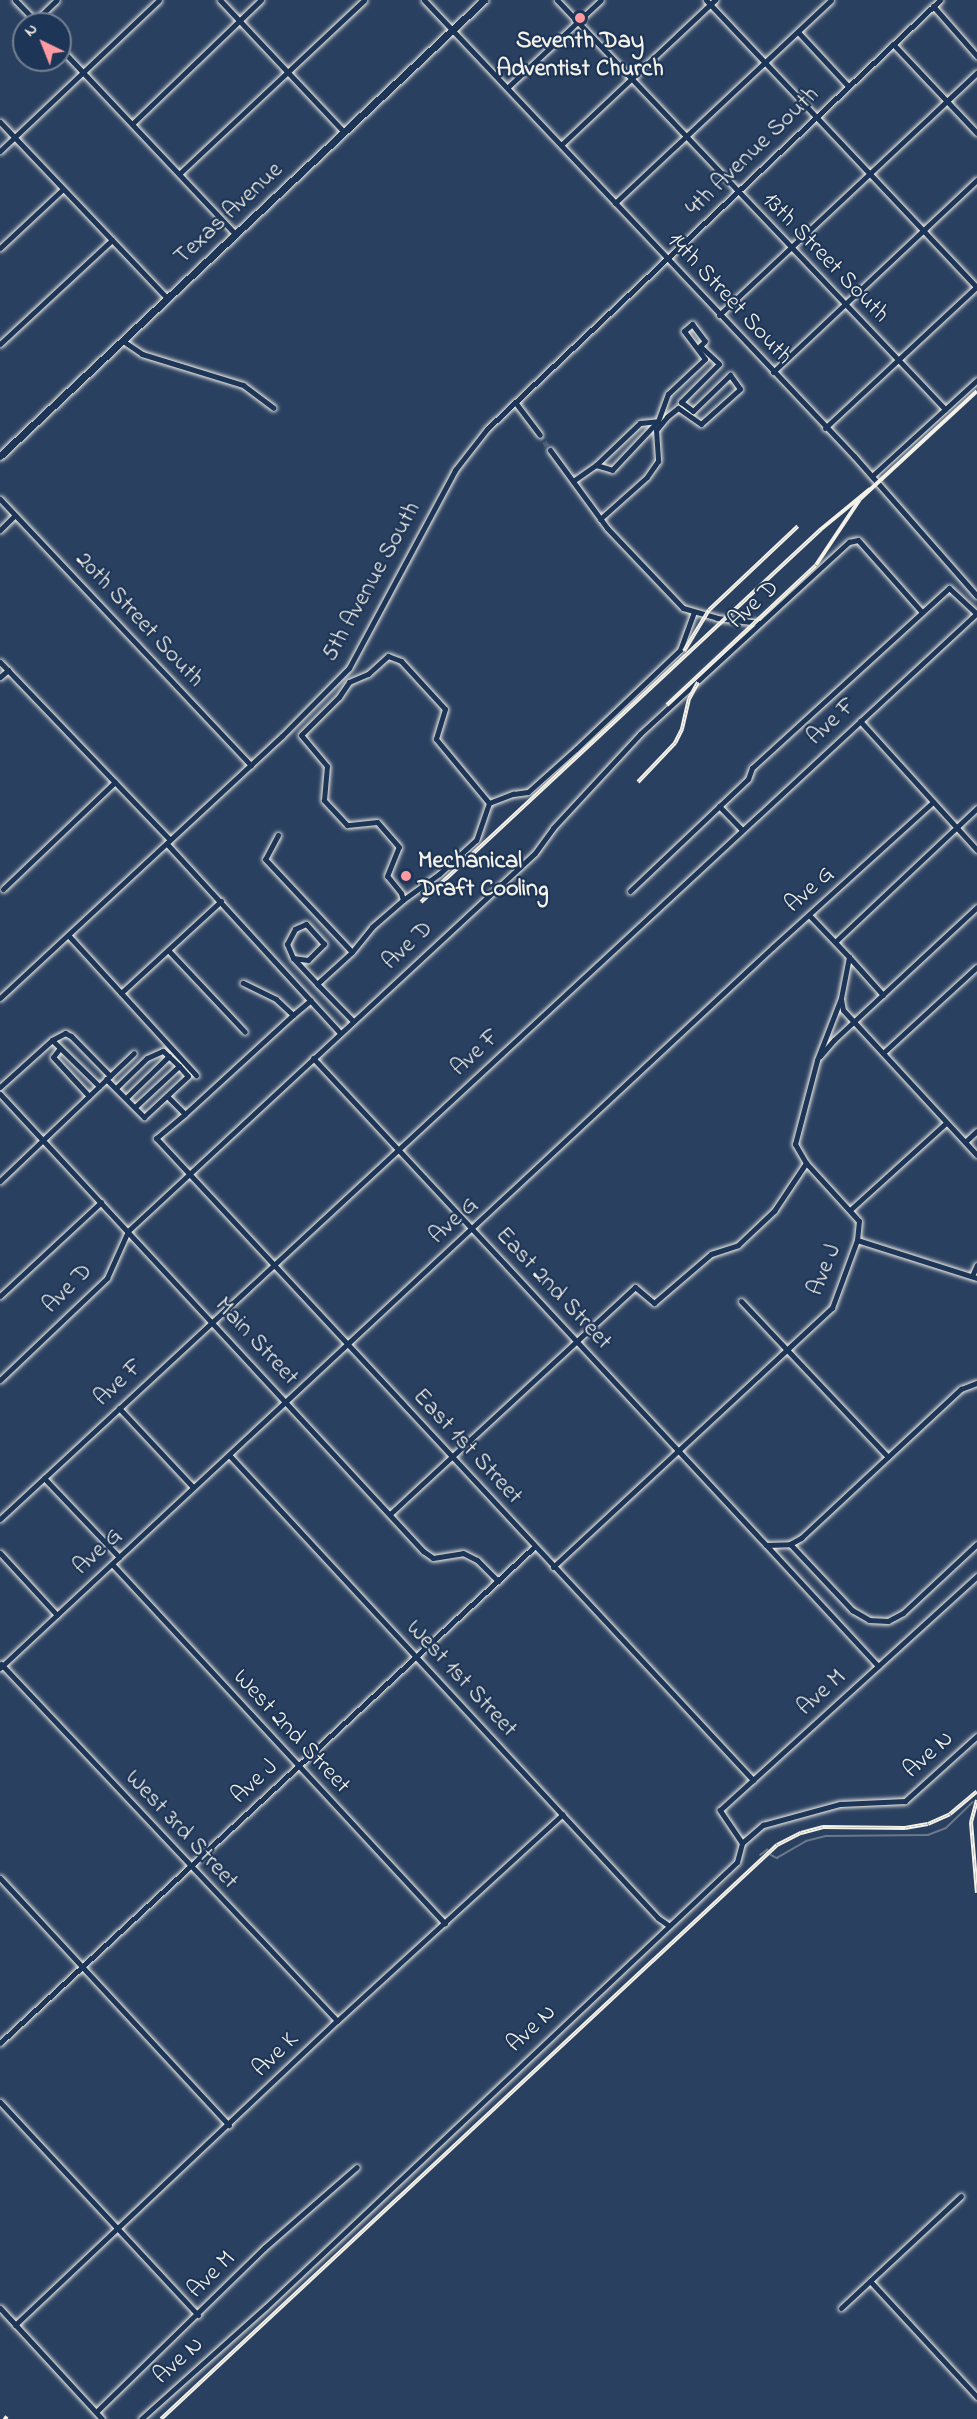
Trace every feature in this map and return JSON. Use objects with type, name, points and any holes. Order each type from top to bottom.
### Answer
[{"type":"main road","name":"Texas Avenue","points":[[2,451],[168,299],[484,0]]},
{"type":"street","points":[[15,0],[26,12]]},
{"type":"street","points":[[46,12],[57,0]]},
{"type":"street","points":[[0,151],[159,0]]},
{"type":"street","points":[[220,0],[344,132]]},
{"type":"street","points":[[132,124],[261,0]]},
{"type":"street","points":[[179,174],[364,0]]},
{"type":"street","name":"14th Street South","points":[[424,0],[508,87],[825,428],[873,476],[977,596]]},
{"type":"street","name":"13th Street South","points":[[557,0],[945,409]]},
{"type":"street","points":[[508,87],[601,0]]},
{"type":"street","points":[[615,203],[831,0]]},
{"type":"street","name":"4th Avenue South","points":[[487,429],[940,0]]},
{"type":"street","points":[[561,145],[710,2],[976,287],[825,428]]},
{"type":"street","points":[[933,6],[977,56]]},
{"type":"street","points":[[798,32],[848,86]]},
{"type":"street","points":[[893,44],[977,132]]},
{"type":"street","points":[[72,61],[236,235]]},
{"type":"street","points":[[719,315],[977,73]]},
{"type":"street","points":[[0,122],[168,299]]},
{"type":"street","points":[[773,372],[977,180]]},
{"type":"street","points":[[0,248],[63,189]]},
{"type":"street","points":[[0,344],[112,240]]},
{"type":"street","points":[[596,465],[612,470],[658,421],[668,394],[705,359],[684,331],[692,324],[705,341],[700,346],[719,363],[681,402],[693,411],[730,375],[740,389],[700,424],[678,408],[667,417],[656,430],[658,461],[646,477],[600,519]]},
{"type":"street","points":[[123,341],[142,354],[243,385],[273,408]]},
{"type":"street","points":[[873,476],[977,380]]},
{"type":"street","points":[[515,402],[540,435]]},
{"type":"street","points":[[573,481],[596,465],[640,423],[658,421]]},
{"type":"street","name":"5th Avenue South","points":[[0,998],[251,765],[349,668],[455,470],[487,429]]},
{"type":"street","points":[[550,450],[600,519],[683,608],[717,618],[760,623]]},
{"type":"street","name":"20th Street South","points":[[0,499],[251,765]]},
{"type":"street","points":[[0,530],[15,515]]},
{"type":"street","name":"Ave D","points":[[0,1380],[107,1278],[128,1231],[534,853],[553,828],[640,734],[849,542],[858,540],[922,612]]},
{"type":"street","points":[[630,891],[748,779],[752,768],[950,588],[976,614]]},
{"type":"street","points":[[489,803],[513,794],[528,792],[576,749],[680,650],[694,612]]},
{"type":"street","name":"Ave F","points":[[0,1519],[976,614]]},
{"type":"street","points":[[403,900],[402,893],[387,876],[399,847],[377,822],[347,825],[324,800],[327,766],[301,735],[339,697],[350,682],[368,674],[388,656],[401,661],[445,710],[436,739],[489,803]]},
{"type":"street","points":[[0,662],[115,783],[340,1033]]},
{"type":"street","points":[[0,677],[8,670]]},
{"type":"street","points":[[860,721],[977,850]]},
{"type":"street","points":[[3,889],[115,783]]},
{"type":"street","name":"Ave G","points":[[1,1666],[933,802]]},
{"type":"street","points":[[317,984],[352,951],[372,927],[403,900],[439,874],[476,840],[489,803]]},
{"type":"street","points":[[719,806],[742,830]]},
{"type":"street","points":[[835,942],[977,808]]},
{"type":"street","points":[[278,836],[265,859],[352,951]]},
{"type":"street","points":[[121,993],[221,901]]},
{"type":"street","points":[[817,1060],[834,1040],[855,1023],[977,907]]},
{"type":"street","points":[[809,915],[883,995]]},
{"type":"street","points":[[293,958],[308,960],[324,944],[306,924],[295,928],[287,945],[293,958],[353,1021]]},
{"type":"street","points":[[68,935],[196,1075]]},
{"type":"street","points":[[168,950],[245,1032]]},
{"type":"street","name":"Ave J","points":[[553,1567],[832,1308],[856,1240],[859,1221],[806,1163],[795,1144],[817,1060],[841,998],[849,957]]},
{"type":"street","points":[[883,1053],[977,967]]},
{"type":"street","points":[[243,983],[276,999],[293,1015]]},
{"type":"street","points":[[841,998],[843,1010],[977,1155]]},
{"type":"street","points":[[167,1096],[184,1114],[311,1000]]},
{"type":"street","points":[[0,1087],[52,1040],[65,1033],[108,1077],[116,1088],[144,1117],[188,1076],[163,1051],[147,1058],[116,1088]]},
{"type":"street","points":[[52,1040],[99,1086]]},
{"type":"street","points":[[60,1048],[53,1057],[89,1096]]},
{"type":"street","points":[[0,1181],[134,1053]]},
{"type":"street","points":[[126,1098],[169,1056]]},
{"type":"street","name":"East 2nd Street","points":[[314,1058],[878,1666]]},
{"type":"street","points":[[135,1107],[179,1066]]},
{"type":"street","name":"Main Street","points":[[0,1094],[423,1551],[433,1558],[463,1552],[477,1560],[498,1581]]},
{"type":"street","name":"East 1st Street","points":[[184,1114],[156,1138],[753,1780]]},
{"type":"street","points":[[850,1210],[946,1123]]},
{"type":"street","points":[[965,1142],[977,1131]]},
{"type":"street","points":[[390,1514],[635,1287],[654,1303],[711,1254],[738,1245],[774,1211],[806,1163]]},
{"type":"street","points":[[0,1296],[101,1202]]},
{"type":"street","points":[[856,1240],[974,1277],[977,1265]]},
{"type":"street","points":[[741,1301],[888,1457]]},
{"type":"street","points":[[766,1545],[790,1544],[801,1538],[961,1389],[977,1383]]},
{"type":"street","points":[[119,1408],[194,1487]]},
{"type":"street","name":"West 1st Street","points":[[230,1456],[658,1918],[668,1925]]},
{"type":"street","points":[[44,1478],[119,1557]]},
{"type":"street","points":[[790,1544],[852,1610],[869,1620],[888,1621],[903,1613],[977,1544]]},
{"type":"street","name":"Ave J","points":[[0,2043],[535,1546]]},
{"type":"street","points":[[0,1552],[57,1615]]},
{"type":"street","name":"West 2nd Street","points":[[112,1564],[445,1923]]},
{"type":"street","name":"Ave M","points":[[742,1843],[720,1810],[977,1576]]},
{"type":"street","name":"West 3rd Street","points":[[1,1666],[337,2021]]},
{"type":"street","name":"Ave N","points":[[141,2419],[266,2307],[737,1862],[742,1843],[763,1825],[840,1804],[905,1802],[977,1736]]},
{"type":"street","name":"Ave K","points":[[15,2325],[337,2021],[563,1814]]},
{"type":"street","points":[[0,1878],[229,2125]]},
{"type":"street","points":[[0,2102],[198,2315]]},
{"type":"street","name":"Ave M","points":[[96,2412],[198,2315],[264,2248],[357,2167]]},
{"type":"street","points":[[841,2308],[961,2196]]},
{"type":"street","points":[[870,2281],[977,2397]]},
{"type":"street","points":[[0,2308],[102,2419]]},
{"type":"waterway","points":[[771,1855],[777,1858],[806,1841],[826,1836],[928,1835],[946,1828],[973,1802]]},
{"type":"waterway","points":[[760,1855],[767,1850]]},
{"type":"tunnel","points":[[540,435],[550,450]]},
{"type":"railway","points":[[667,705],[816,565],[860,499],[977,391]]},
{"type":"railway","points":[[421,902],[820,530],[870,489]]},
{"type":"railway","points":[[684,651],[709,610],[798,526]]},
{"type":"railway","points":[[638,782],[675,743],[682,729],[689,699],[698,682]]},
{"type":"railway","points":[[161,2419],[777,1845],[801,1833],[823,1827],[905,1828],[928,1824],[950,1814],[977,1791]]},
{"type":"railway","points":[[977,1800],[971,1822],[977,1893]]},
{"type":"place","name":"Seventh Day Adventist Church","points":[[580,18]]},
{"type":"place","name":"Mechanical Draft Cooling","points":[[406,876]]}]
